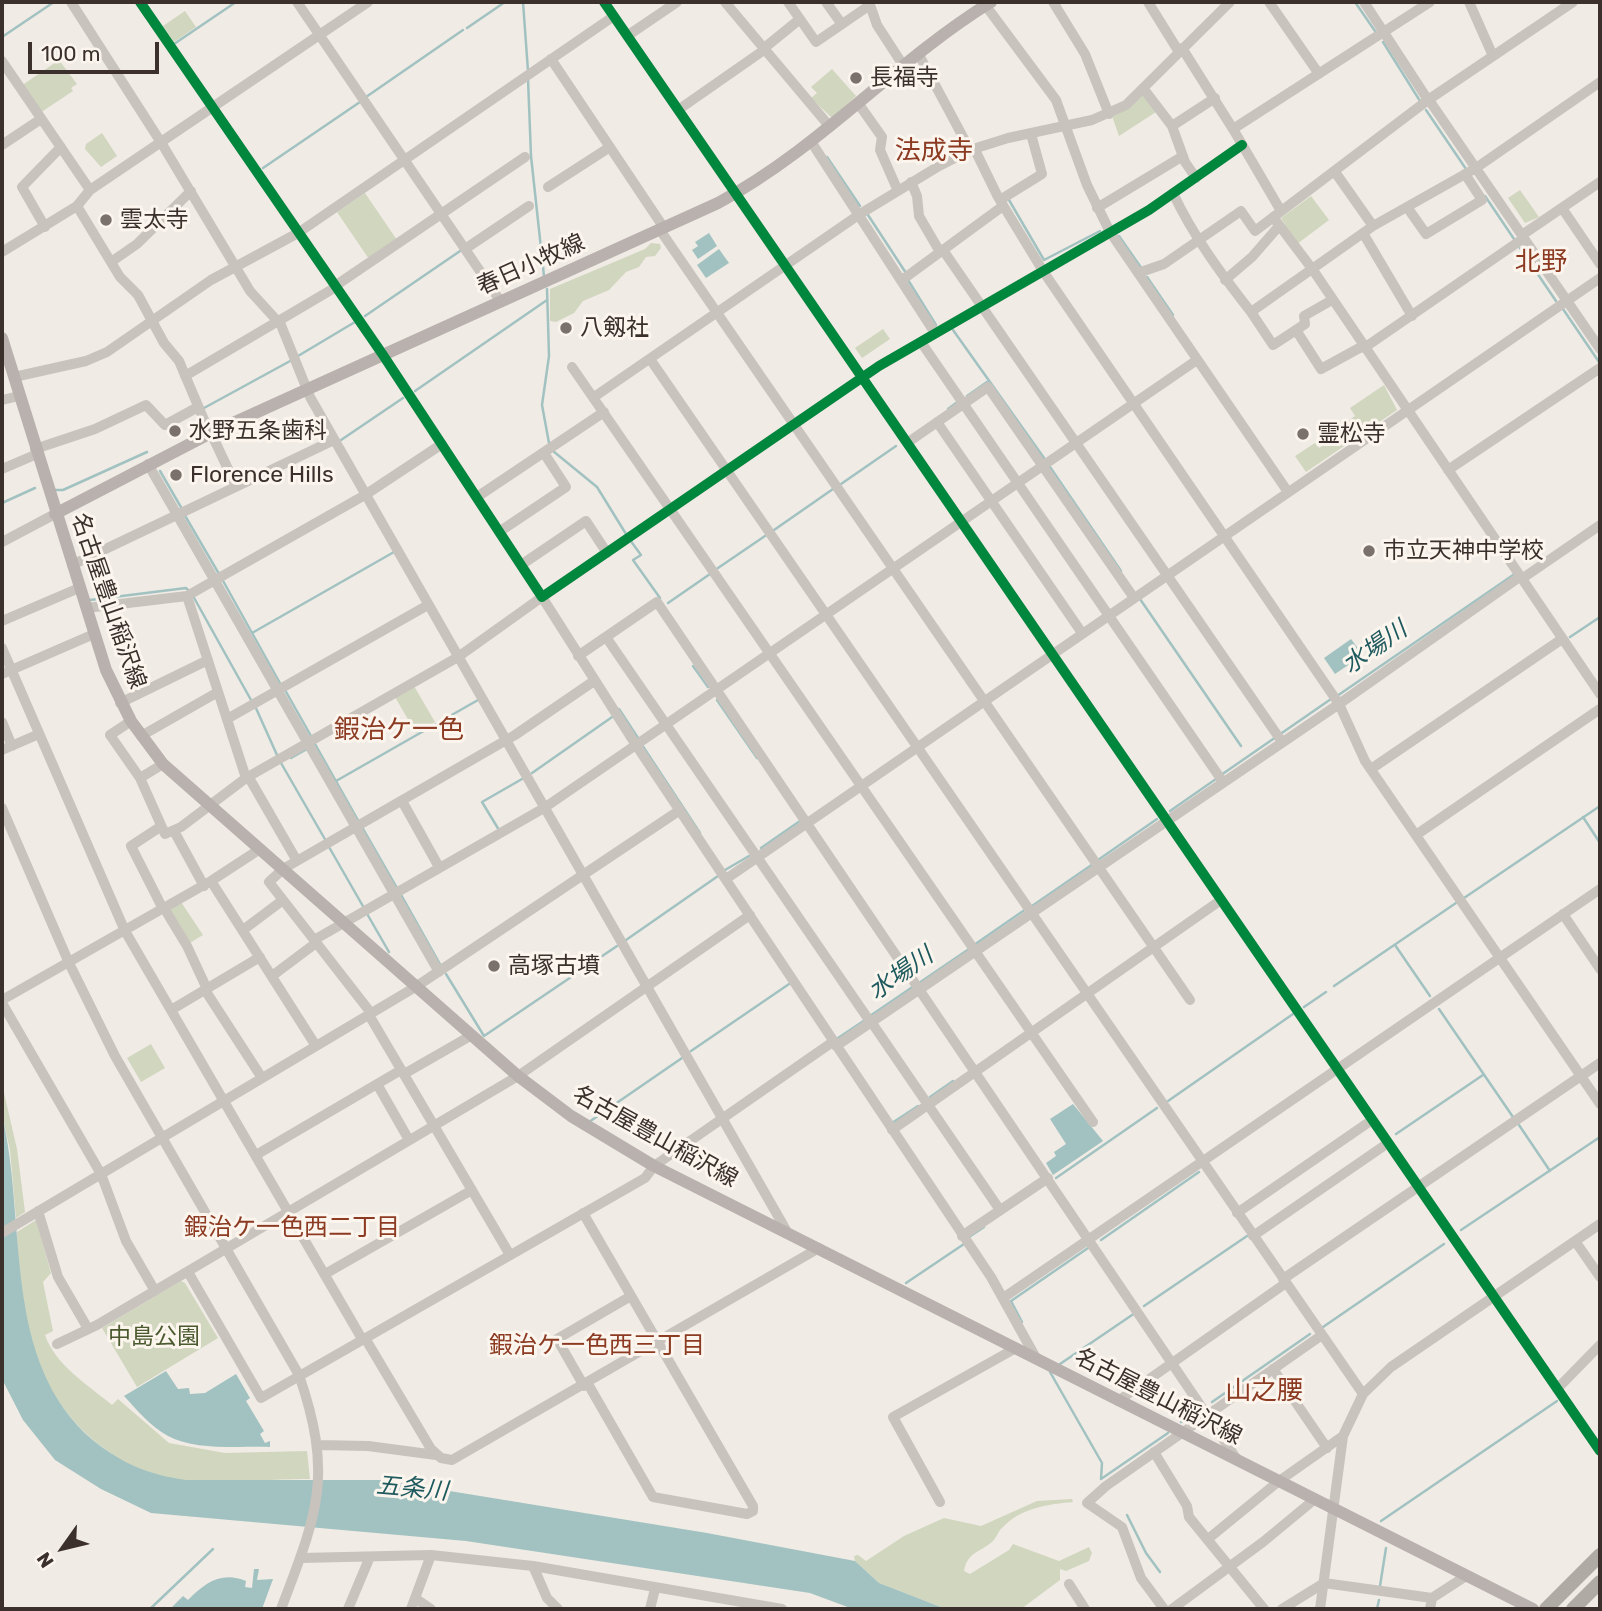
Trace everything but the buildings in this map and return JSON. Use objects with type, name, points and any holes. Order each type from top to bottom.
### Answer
[{"type":"highway","points":[[1536,1609],[1600,1546]]},
{"type":"highway","points":[[1546,1609],[1600,1555]]},
{"type":"highway","points":[[1536,1609],[1600,1563]]},
{"type":"highway","points":[[1575,1609],[1600,1584]]},
{"type":"main road","name":"春日小牧線","points":[[55,514],[210,433],[736,194],[779,168],[812,143],[903,65],[986,3]]},
{"type":"main road","name":"名古屋豊山稲沢線","points":[[2,338],[94,634],[120,703],[141,736],[163,764],[518,1076],[571,1116],[654,1166],[1536,1609]]},
{"type":"street","points":[[71,2],[162,144],[250,291],[277,321],[307,389],[365,495],[786,1230]]},
{"type":"street","points":[[140,2],[442,444],[636,745],[1003,1298],[1036,1358]]},
{"type":"street","points":[[296,2],[501,302]]},
{"type":"street","points":[[2,252],[77,206],[90,190],[162,144],[368,2]]},
{"type":"street","points":[[604,2],[1600,1451]]},
{"type":"street","points":[[627,36],[677,2]]},
{"type":"street","points":[[725,2],[830,127]]},
{"type":"street","points":[[788,2],[816,42],[869,3],[877,25],[903,65]]},
{"type":"street","points":[[826,2],[841,23]]},
{"type":"street","points":[[1053,2],[1085,54],[1109,114]]},
{"type":"street","points":[[1148,2],[1215,98],[1278,218],[1407,411],[1561,632],[1562,639],[1600,694]]},
{"type":"street","points":[[594,397],[860,214],[911,182],[973,150],[1065,127],[1109,114],[1126,105],[1230,2]]},
{"type":"street","points":[[1269,2],[1319,74]]},
{"type":"street","points":[[1364,2],[1600,349]]},
{"type":"street","points":[[1233,128],[1430,2]]},
{"type":"street","points":[[1469,2],[1493,56]]},
{"type":"street","points":[[1138,273],[1164,264],[1241,211],[1255,231],[1278,218],[1429,100],[1573,2]]},
{"type":"street","points":[[986,3],[1056,100],[1097,208],[1110,232],[1288,492]]},
{"type":"street","points":[[14,377],[86,361],[107,352],[150,320],[235,267],[298,233],[614,16]]},
{"type":"street","points":[[678,110],[763,50],[800,19]]},
{"type":"street","points":[[918,53],[1042,271],[1335,699],[1370,769],[1600,1104]]},
{"type":"street","points":[[551,59],[717,312],[1190,1000]]},
{"type":"street","points":[[2,61],[90,190]]},
{"type":"street","points":[[1251,312],[1373,226],[1476,168],[1600,82]]},
{"type":"street","points":[[1143,88],[1172,126],[1183,156],[1196,178]]},
{"type":"street","points":[[1172,126],[1215,98]]},
{"type":"street","points":[[858,103],[882,137],[880,150],[898,191]]},
{"type":"street","points":[[2,145],[41,119]]},
{"type":"street","points":[[902,280],[1042,174],[1031,134]]},
{"type":"street","points":[[812,143],[935,333]]},
{"type":"street","points":[[131,721],[110,735],[140,778],[165,834],[173,831],[247,777],[458,657],[862,378],[1110,232],[1196,178],[1242,145]]},
{"type":"street","points":[[45,227],[22,187],[61,147]]},
{"type":"street","points":[[548,187],[610,147]]},
{"type":"street","points":[[1097,208],[1183,156]]},
{"type":"street","points":[[185,376],[335,287],[525,157]]},
{"type":"street","points":[[1335,172],[1373,226]]},
{"type":"street","points":[[1408,207],[1426,234],[1482,200],[1465,174]]},
{"type":"street","points":[[911,182],[917,196],[919,216],[941,251],[1077,442],[1278,736]]},
{"type":"street","points":[[1296,330],[1321,369],[1364,347],[1412,316],[1600,182]]},
{"type":"street","points":[[111,262],[137,244],[191,191]]},
{"type":"street","points":[[1173,193],[1198,239],[1273,345],[1305,324],[1304,316],[1332,300]]},
{"type":"street","points":[[77,206],[120,277],[138,295],[150,320],[185,376],[236,486]]},
{"type":"street","points":[[465,249],[529,206]]},
{"type":"street","points":[[1562,208],[1600,264]]},
{"type":"street","points":[[1225,279],[1252,257],[1278,218]]},
{"type":"street","points":[[1363,233],[1412,316]]},
{"type":"street","points":[[726,879],[1600,278]]},
{"type":"street","points":[[921,342],[1221,779]]},
{"type":"street","points":[[650,359],[1363,1394]]},
{"type":"street","points":[[272,976],[344,922],[544,808],[1197,360]]},
{"type":"street","points":[[572,367],[1093,1122]]},
{"type":"street","points":[[1448,470],[1600,368]]},
{"type":"street","points":[[907,443],[988,387],[1134,598]]},
{"type":"street","points":[[2,400],[19,396]]},
{"type":"street","points":[[2,469],[146,405],[165,425],[198,407]]},
{"type":"street","points":[[477,497],[604,412]]},
{"type":"street","points":[[937,422],[1082,633]]},
{"type":"street","points":[[72,565],[334,439]]},
{"type":"street","points":[[86,608],[187,596],[365,495],[442,444]]},
{"type":"street","points":[[499,532],[566,487],[544,453]]},
{"type":"street","points":[[148,464],[439,972]]},
{"type":"street","points":[[2,542],[55,514]]},
{"type":"street","points":[[521,565],[586,521],[607,552]]},
{"type":"street","points":[[188,1272],[261,1398],[645,1178],[654,1166],[1096,864],[1167,821],[1221,779],[1335,699],[1520,574],[1600,525]]},
{"type":"street","points":[[2,621],[79,588]]},
{"type":"street","points":[[187,596],[247,777],[297,861]]},
{"type":"street","points":[[578,656],[657,602],[1173,1360],[1238,1461]]},
{"type":"street","points":[[227,719],[428,605]]},
{"type":"street","points":[[6,672],[94,634]]},
{"type":"street","points":[[606,637],[1000,1210]]},
{"type":"street","points":[[1370,769],[1562,639]]},
{"type":"street","points":[[2,648],[6,672],[39,734],[125,931],[325,1274],[436,1455]]},
{"type":"street","points":[[120,703],[208,660]]},
{"type":"street","points":[[510,1255],[370,1014],[269,882],[283,869],[505,741],[594,681]]},
{"type":"street","points":[[141,736],[218,692]]},
{"type":"street","points":[[1416,835],[1600,709]]},
{"type":"street","points":[[2,722],[7,748],[39,734]]},
{"type":"street","points":[[140,778],[163,764]]},
{"type":"street","points":[[402,800],[439,867]]},
{"type":"street","points":[[2,808],[69,962],[120,1067],[299,1376],[318,1445],[318,1494],[306,1547],[281,1609]]},
{"type":"street","points":[[2,1233],[417,986],[680,810]]},
{"type":"street","points":[[160,827],[131,846],[187,946],[206,990],[262,1078]]},
{"type":"street","points":[[173,831],[207,884],[243,930],[316,1046]]},
{"type":"street","points":[[155,1291],[126,1241],[101,1174],[2,1002],[207,884],[260,849]]},
{"type":"street","points":[[1003,1298],[1600,889]]},
{"type":"street","points":[[243,930],[283,900]]},
{"type":"street","points":[[892,1129],[1221,900]]},
{"type":"street","points":[[1563,914],[1600,969]]},
{"type":"street","points":[[57,1344],[87,1327],[97,1325],[518,1076],[750,915]]},
{"type":"street","points":[[171,1010],[260,957]]},
{"type":"street","points":[[256,1155],[377,1084],[471,1035]]},
{"type":"street","points":[[1118,1401],[1418,1187],[1600,1063]]},
{"type":"street","points":[[377,1084],[410,1140]]},
{"type":"street","points":[[1237,1213],[1373,1120]]},
{"type":"street","points":[[1253,1236],[1388,1143]]},
{"type":"street","points":[[962,1236],[1048,1178]]},
{"type":"street","points":[[325,1274],[472,1190]]},
{"type":"street","points":[[38,1211],[58,1277],[87,1327]]},
{"type":"street","points":[[583,1213],[754,1506],[750,1513],[653,1497],[557,1339],[631,1296]]},
{"type":"street","points":[[1320,1609],[1343,1436],[1363,1394],[1391,1367],[1600,1224]]},
{"type":"street","points":[[1576,1241],[1600,1277]]},
{"type":"street","points":[[318,1445],[368,1446],[436,1455],[452,1460],[659,1343],[819,1248]]},
{"type":"street","points":[[1164,1609],[1141,1578],[1122,1527],[1087,1503],[1106,1486],[1322,1335]]},
{"type":"street","points":[[1557,1389],[1600,1345]]},
{"type":"street","points":[[940,1502],[892,1417],[1016,1348]]},
{"type":"street","points":[[1273,1369],[1327,1448]]},
{"type":"street","points":[[1208,1539],[1279,1481],[1343,1436]]},
{"type":"street","points":[[1154,1452],[1188,1506],[1189,1517],[1231,1565],[1264,1609]]},
{"type":"street","points":[[1172,1609],[1315,1499]]},
{"type":"street","points":[[301,1559],[432,1555],[533,1566],[782,1609]]},
{"type":"street","points":[[411,1609],[432,1555]]},
{"type":"street","points":[[348,1609],[369,1559]]},
{"type":"street","points":[[533,1566],[547,1598],[558,1609]]},
{"type":"street","points":[[1282,1609],[1324,1583],[1432,1598],[1466,1576]]},
{"type":"street","points":[[1069,1584],[1085,1609]]},
{"type":"street","points":[[650,1609],[655,1589]]},
{"type":"street","points":[[415,1598],[431,1609]]},
{"type":"street","points":[[1430,1609],[1432,1598]]},
{"type":"green space","points":[[185,11],[196,27],[174,42],[163,26]]},
{"type":"green space","points":[[59,60],[77,84],[71,88],[73,91],[40,113],[21,86]]},
{"type":"green space","points":[[832,69],[856,96],[832,118],[811,98],[817,93],[811,87]]},
{"type":"green space","points":[[1144,94],[1156,112],[1119,136],[1112,116]]},
{"type":"green space","points":[[102,133],[117,156],[101,167],[85,149],[86,144]]},
{"type":"green space","points":[[1520,190],[1539,217],[1525,223],[1508,198]]},
{"type":"green space","points":[[365,193],[397,240],[369,259],[337,212]]},
{"type":"green space","points":[[1311,196],[1329,220],[1297,244],[1281,218]]},
{"type":"green space","points":[[651,243],[660,244],[661,248],[655,256],[646,257],[639,267],[626,272],[609,290],[583,301],[574,313],[556,322],[550,321],[550,289],[645,249]]},
{"type":"green space","points":[[883,329],[890,339],[862,358],[855,348]]},
{"type":"green space","points":[[1384,385],[1397,410],[1306,472],[1295,456],[1315,443],[1319,448],[1343,432],[1340,427],[1355,416],[1350,408]]},
{"type":"green space","points":[[414,686],[435,722],[416,733],[395,697]]},
{"type":"green space","points":[[181,902],[203,935],[188,944],[168,910]]},
{"type":"green space","points":[[151,1044],[165,1068],[141,1082],[127,1058]]},
{"type":"green space","points":[[2,1084],[17,1149],[25,1212],[16,1218],[10,1150],[2,1115]]},
{"type":"green space","points":[[36,1220],[51,1273],[43,1282],[53,1331],[45,1335],[57,1356],[73,1374],[112,1405],[118,1399],[169,1443],[225,1453],[307,1451],[310,1479],[213,1482],[156,1476],[142,1472],[123,1461],[81,1428],[61,1405],[46,1379],[26,1324],[17,1232]]},
{"type":"green space","name":"中島公園","points":[[181,1281],[185,1283],[218,1338],[137,1387],[102,1328]]},
{"type":"green space","points":[[1072,1499],[1073,1502],[1045,1506],[1017,1516],[966,1564],[964,1571],[970,1574],[1009,1550],[1013,1544],[1059,1561],[1089,1547],[1092,1553],[1089,1561],[1066,1571],[1060,1569],[1060,1580],[1021,1609],[946,1609],[879,1583],[855,1561],[854,1556],[858,1555],[866,1561],[904,1536],[944,1518],[981,1526],[1037,1501]]},
{"type":"water","points":[[709,233],[717,246],[698,259],[692,250],[698,246],[695,242]]},
{"type":"water","points":[[719,249],[729,263],[706,278],[697,265]]},
{"type":"water","points":[[1351,639],[1363,655],[1335,674],[1324,658]]},
{"type":"water","points":[[1073,1104],[1103,1141],[1053,1175],[1046,1163],[1056,1156],[1054,1152],[1066,1144],[1050,1119]]},
{"type":"water","name":"五条川","points":[[2,1115],[10,1157],[22,1289],[30,1332],[44,1372],[64,1409],[94,1441],[126,1462],[148,1472],[186,1480],[382,1480],[707,1533],[855,1561],[879,1583],[946,1609],[853,1609],[810,1593],[466,1541],[151,1513],[101,1489],[55,1460],[23,1420],[2,1379]]},
{"type":"water","points":[[166,1371],[178,1389],[189,1388],[190,1394],[205,1393],[236,1374],[250,1398],[246,1401],[264,1431],[260,1434],[265,1443],[270,1441],[270,1447],[204,1446],[179,1441],[161,1432],[124,1396]]},
{"type":"water","points":[[254,1569],[259,1569],[257,1580],[273,1579],[262,1609],[170,1609],[183,1596],[188,1600],[207,1584],[221,1578],[237,1578],[246,1581],[245,1587],[252,1588]]},
{"type":"waterway","points":[[2,37],[54,2]]},
{"type":"waterway","points":[[174,44],[236,2]]},
{"type":"waterway","points":[[467,28],[505,2]]},
{"type":"waterway","points":[[523,2],[528,71]]},
{"type":"waterway","points":[[1355,2],[1375,31]]},
{"type":"waterway","points":[[366,97],[463,30]]},
{"type":"waterway","points":[[1383,42],[1420,101]]},
{"type":"waterway","points":[[528,79],[531,156],[544,276]]},
{"type":"waterway","points":[[263,168],[360,102]]},
{"type":"waterway","points":[[1426,110],[1466,169]]},
{"type":"waterway","points":[[827,157],[860,206]]},
{"type":"waterway","points":[[1485,196],[1514,239]]},
{"type":"waterway","points":[[1009,200],[1044,260],[1100,231]]},
{"type":"waterway","points":[[868,215],[906,273]]},
{"type":"waterway","points":[[1119,236],[1142,269]]},
{"type":"waterway","points":[[1520,248],[1556,301]]},
{"type":"waterway","points":[[365,316],[463,249]]},
{"type":"waterway","points":[[1147,277],[1173,315]]},
{"type":"waterway","points":[[908,280],[936,325]]},
{"type":"waterway","points":[[547,289],[549,356],[542,405],[549,443]]},
{"type":"waterway","points":[[415,391],[547,300]]},
{"type":"waterway","points":[[1563,309],[1599,362]]},
{"type":"waterway","points":[[298,356],[355,322]]},
{"type":"waterway","points":[[953,330],[1044,458]]},
{"type":"waterway","points":[[204,408],[292,360]]},
{"type":"waterway","points":[[967,396],[987,382]]},
{"type":"waterway","points":[[341,440],[403,398]]},
{"type":"waterway","points":[[948,409],[956,403]]},
{"type":"waterway","points":[[841,484],[896,446]]},
{"type":"waterway","points":[[553,451],[597,487],[626,534]]},
{"type":"waterway","points":[[55,490],[63,490],[147,452]]},
{"type":"waterway","points":[[1050,467],[1121,571]]},
{"type":"waterway","points":[[160,471],[182,509]]},
{"type":"waterway","points":[[2,503],[35,488]]},
{"type":"waterway","points":[[774,530],[833,489]]},
{"type":"waterway","points":[[184,514],[219,574]]},
{"type":"waterway","points":[[718,568],[765,536]]},
{"type":"waterway","points":[[630,540],[641,555],[633,560],[660,598]]},
{"type":"waterway","points":[[252,633],[394,552]]},
{"type":"waterway","name":"水場川","points":[[1337,696],[1516,573]]},
{"type":"waterway","points":[[668,603],[710,574]]},
{"type":"waterway","points":[[222,579],[281,685]]},
{"type":"waterway","points":[[90,600],[186,588],[189,591]]},
{"type":"waterway","points":[[193,596],[251,700]]},
{"type":"waterway","points":[[1140,599],[1241,746]]},
{"type":"waterway","points":[[1570,637],[1600,617]]},
{"type":"waterway","points":[[693,666],[708,687]]},
{"type":"waterway","points":[[285,690],[311,736]]},
{"type":"waterway","name":"水場川","points":[[1221,775],[1331,699]]},
{"type":"waterway","points":[[336,781],[478,700]]},
{"type":"waterway","points":[[717,700],[757,758]]},
{"type":"waterway","points":[[255,706],[277,755]]},
{"type":"waterway","points":[[619,709],[638,738]]},
{"type":"waterway","points":[[532,773],[615,715]]},
{"type":"waterway","points":[[315,744],[359,822]]},
{"type":"waterway","points":[[642,745],[700,833]]},
{"type":"waterway","points":[[291,758],[307,749]]},
{"type":"waterway","points":[[281,763],[326,841]]},
{"type":"waterway","points":[[499,830],[482,802],[522,779]]},
{"type":"waterway","name":"水場川","points":[[1170,811],[1216,779]]},
{"type":"waterway","points":[[1464,898],[1600,806]]},
{"type":"waterway","points":[[1583,817],[1600,843]]},
{"type":"waterway","name":"水場川","points":[[1098,860],[1157,819]]},
{"type":"waterway","points":[[761,848],[800,821]]},
{"type":"waterway","points":[[362,827],[397,888]]},
{"type":"waterway","points":[[329,847],[364,908]]},
{"type":"waterway","points":[[725,870],[749,856]]},
{"type":"waterway","name":"水場川","points":[[1032,906],[1093,864]]},
{"type":"waterway","points":[[626,940],[718,876]]},
{"type":"waterway","points":[[400,893],[441,966]]},
{"type":"waterway","points":[[1334,986],[1456,903]]},
{"type":"waterway","name":"水場川","points":[[974,945],[1026,909]]},
{"type":"waterway","points":[[366,912],[389,952]]},
{"type":"waterway","points":[[1395,945],[1430,996]]},
{"type":"waterway","points":[[446,974],[484,1036],[617,946]]},
{"type":"waterway","name":"水場川","points":[[919,983],[969,949]]},
{"type":"waterway","points":[[691,1051],[792,982]]},
{"type":"waterway","name":"水場川","points":[[870,1016],[914,986]]},
{"type":"waterway","points":[[1304,1007],[1326,992]]},
{"type":"waterway","points":[[1439,1009],[1513,1117]]},
{"type":"waterway","points":[[1168,1101],[1293,1014]]},
{"type":"waterway","name":"水場川","points":[[838,1038],[865,1020]]},
{"type":"waterway","points":[[589,1122],[682,1058]]},
{"type":"waterway","points":[[1396,1134],[1483,1075]]},
{"type":"waterway","points":[[930,1097],[953,1081]]},
{"type":"waterway","points":[[892,1123],[918,1106]]},
{"type":"waterway","points":[[1056,1178],[1157,1108]]},
{"type":"waterway","points":[[1519,1125],[1550,1171]]},
{"type":"waterway","points":[[1461,1230],[1600,1137]]},
{"type":"waterway","points":[[1101,1240],[1199,1172]]},
{"type":"waterway","points":[[969,1237],[984,1227]]},
{"type":"waterway","points":[[1144,1306],[1247,1236]]},
{"type":"waterway","points":[[906,1283],[964,1244]]},
{"type":"waterway","points":[[1323,1327],[1444,1244]]},
{"type":"waterway","points":[[1022,1322],[1011,1301],[1088,1248]]},
{"type":"waterway","points":[[1060,1364],[1135,1313]]},
{"type":"waterway","points":[[1212,1402],[1310,1334]]},
{"type":"waterway","points":[[1050,1372],[1102,1463],[1101,1479]]},
{"type":"waterway","points":[[1381,1521],[1557,1401]]},
{"type":"waterway","points":[[1181,1422],[1199,1410]]},
{"type":"waterway","points":[[1101,1479],[1168,1433]]},
{"type":"waterway","points":[[1127,1515],[1146,1553],[1160,1572]]},
{"type":"waterway","points":[[1380,1586],[1386,1548]]},
{"type":"waterway","points":[[150,1609],[213,1549]]},
{"type":"waterway","points":[[1377,1609],[1379,1600]]},
{"type":"cycle path","points":[[140,2],[383,355],[542,597],[879,366],[1149,210],[1242,145]]},
{"type":"cycle path","points":[[604,2],[1600,1451]]},
{"type":"place","name":"長福寺","points":[[856,78]]},
{"type":"place","name":"雲太寺","points":[[106,220]]},
{"type":"place","name":"八剱社","points":[[566,328]]},
{"type":"place","name":"水野五条歯科","points":[[175,431]]},
{"type":"place","name":"霊松寺","points":[[1303,434]]},
{"type":"place","name":"Florence Hills","points":[[176,475]]},
{"type":"place","name":"市立天神中学校","points":[[1369,551]]},
{"type":"place","name":"高塚古墳","points":[[494,966]]},
{"type":"district","name":"法成寺","points":[[934,151]]},
{"type":"district","name":"北野","points":[[1541,262]]},
{"type":"district","name":"鍜治ケ一色","points":[[399,730]]},
{"type":"district","name":"鍜治ケ一色西二丁目","points":[[292,1228]]},
{"type":"district","name":"鍜治ケ一色西三丁目","points":[[597,1346]]},
{"type":"district","name":"山之腰","points":[[1264,1391]]}]
